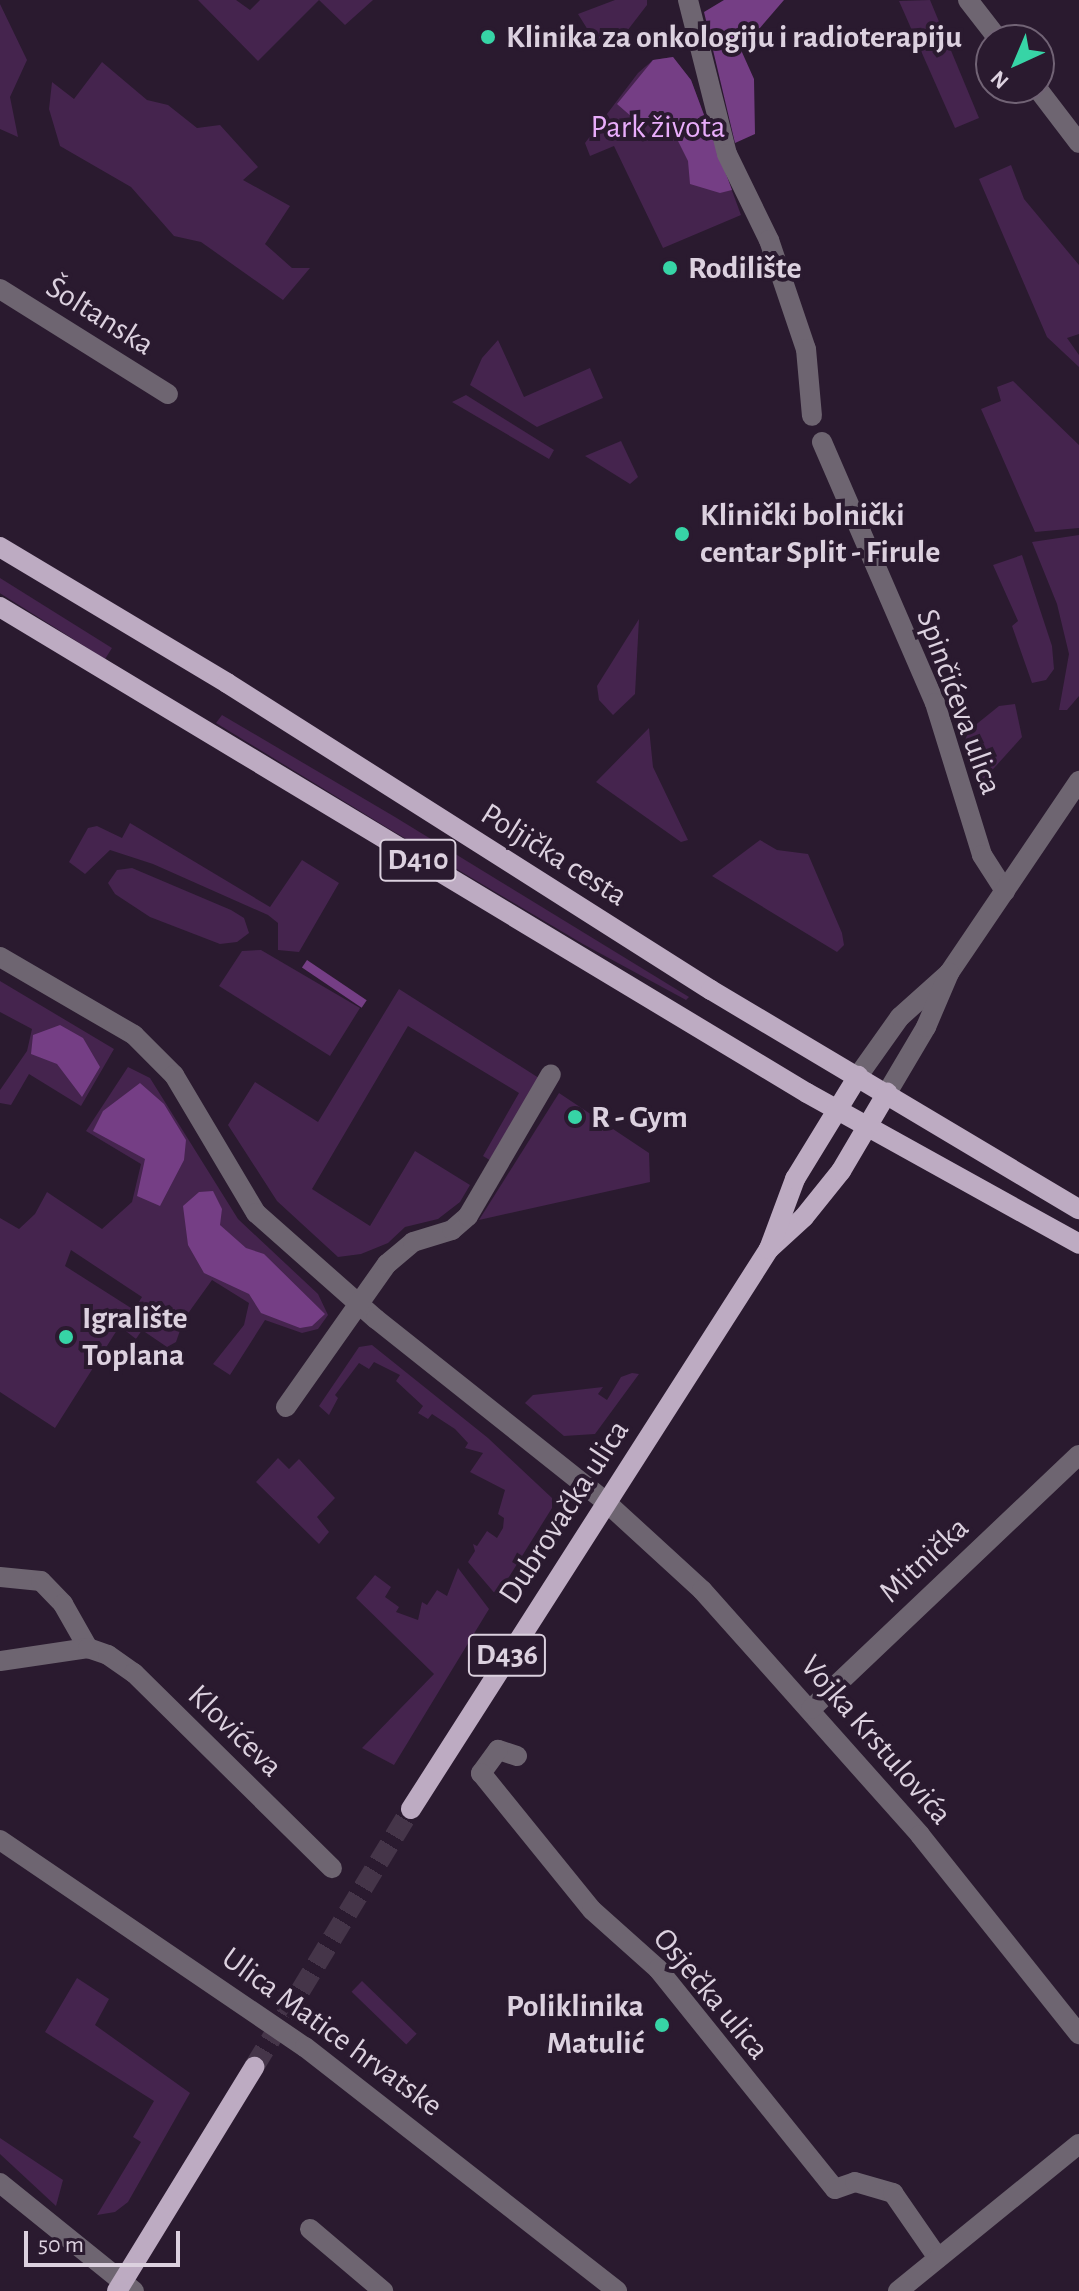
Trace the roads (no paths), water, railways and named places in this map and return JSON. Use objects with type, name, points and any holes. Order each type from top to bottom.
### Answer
[{"type":"main road","name":"Poljička cesta","points":[[0,547],[1079,1209]]},
{"type":"main road","name":"D410","points":[[0,607],[867,1128],[1079,1244]]},
{"type":"main road","name":"Dubrovačka ulica","points":[[769,1249],[795,1179],[858,1076]]},
{"type":"main road","name":"Dubrovačka ulica","points":[[411,1809],[769,1249],[822,1195],[887,1093]]},
{"type":"main road","points":[[124,2288],[254,2067]]},
{"type":"street","points":[[688,0],[727,154],[769,240],[806,349],[812,416]]},
{"type":"street","points":[[968,0],[987,24]]},
{"type":"street","points":[[1049,104],[1079,143]]},
{"type":"street","name":"Šoltanska","points":[[0,289],[168,394]]},
{"type":"street","name":"Spinčićeva ulica","points":[[822,442],[935,703],[982,855],[1005,891]]},
{"type":"street","points":[[858,1076],[900,1017],[949,973],[1079,781]]},
{"type":"street","name":"Vojka Krstulovića","points":[[0,957],[134,1035],[164,1062],[256,1213],[357,1301],[607,1503],[702,1590],[811,1709],[1079,2034]]},
{"type":"street","name":"Dubrovačka ulica","points":[[887,1093],[926,1027],[949,973]]},
{"type":"street","points":[[286,1407],[357,1301],[413,1242],[452,1230],[468,1216],[551,1074]]},
{"type":"street","name":"Mitnička","points":[[811,1709],[1079,1455]]},
{"type":"street","points":[[0,1577],[41,1581],[63,1604],[88,1648],[0,1661]]},
{"type":"street","name":"Klovićeva","points":[[88,1648],[134,1673],[332,1868]]},
{"type":"street","name":"Osječka ulica","points":[[517,1756],[506,1750],[492,1753],[483,1766],[484,1779],[592,1910],[658,1969],[835,2189],[855,2182],[893,2193],[938,2258]]},
{"type":"street","name":"Ulica Matice hrvatske","points":[[0,1840],[318,2056],[617,2291]]},
{"type":"street","points":[[898,2291],[1079,2144]]},
{"type":"street","points":[[0,2183],[124,2288]]},
{"type":"street","points":[[310,2229],[383,2291]]},
{"type":"tunnel","points":[[254,2067],[411,1809]]},
{"type":"place","name":"Klinika za onkologiju i radioterapiju","points":[[488,37]]},
{"type":"place","name":"Rodilište","points":[[670,268]]},
{"type":"place","name":"Klinički bolnički centar Split - Firule","points":[[682,534]]},
{"type":"place","name":"R - Gym","points":[[575,1117]]},
{"type":"place","name":"Igralište Toplana","points":[[66,1337]]},
{"type":"place","name":"Poliklinika Matulić","points":[[662,2025]]},
{"type":"park label","name":"Park života","points":[[658,127]]}]
